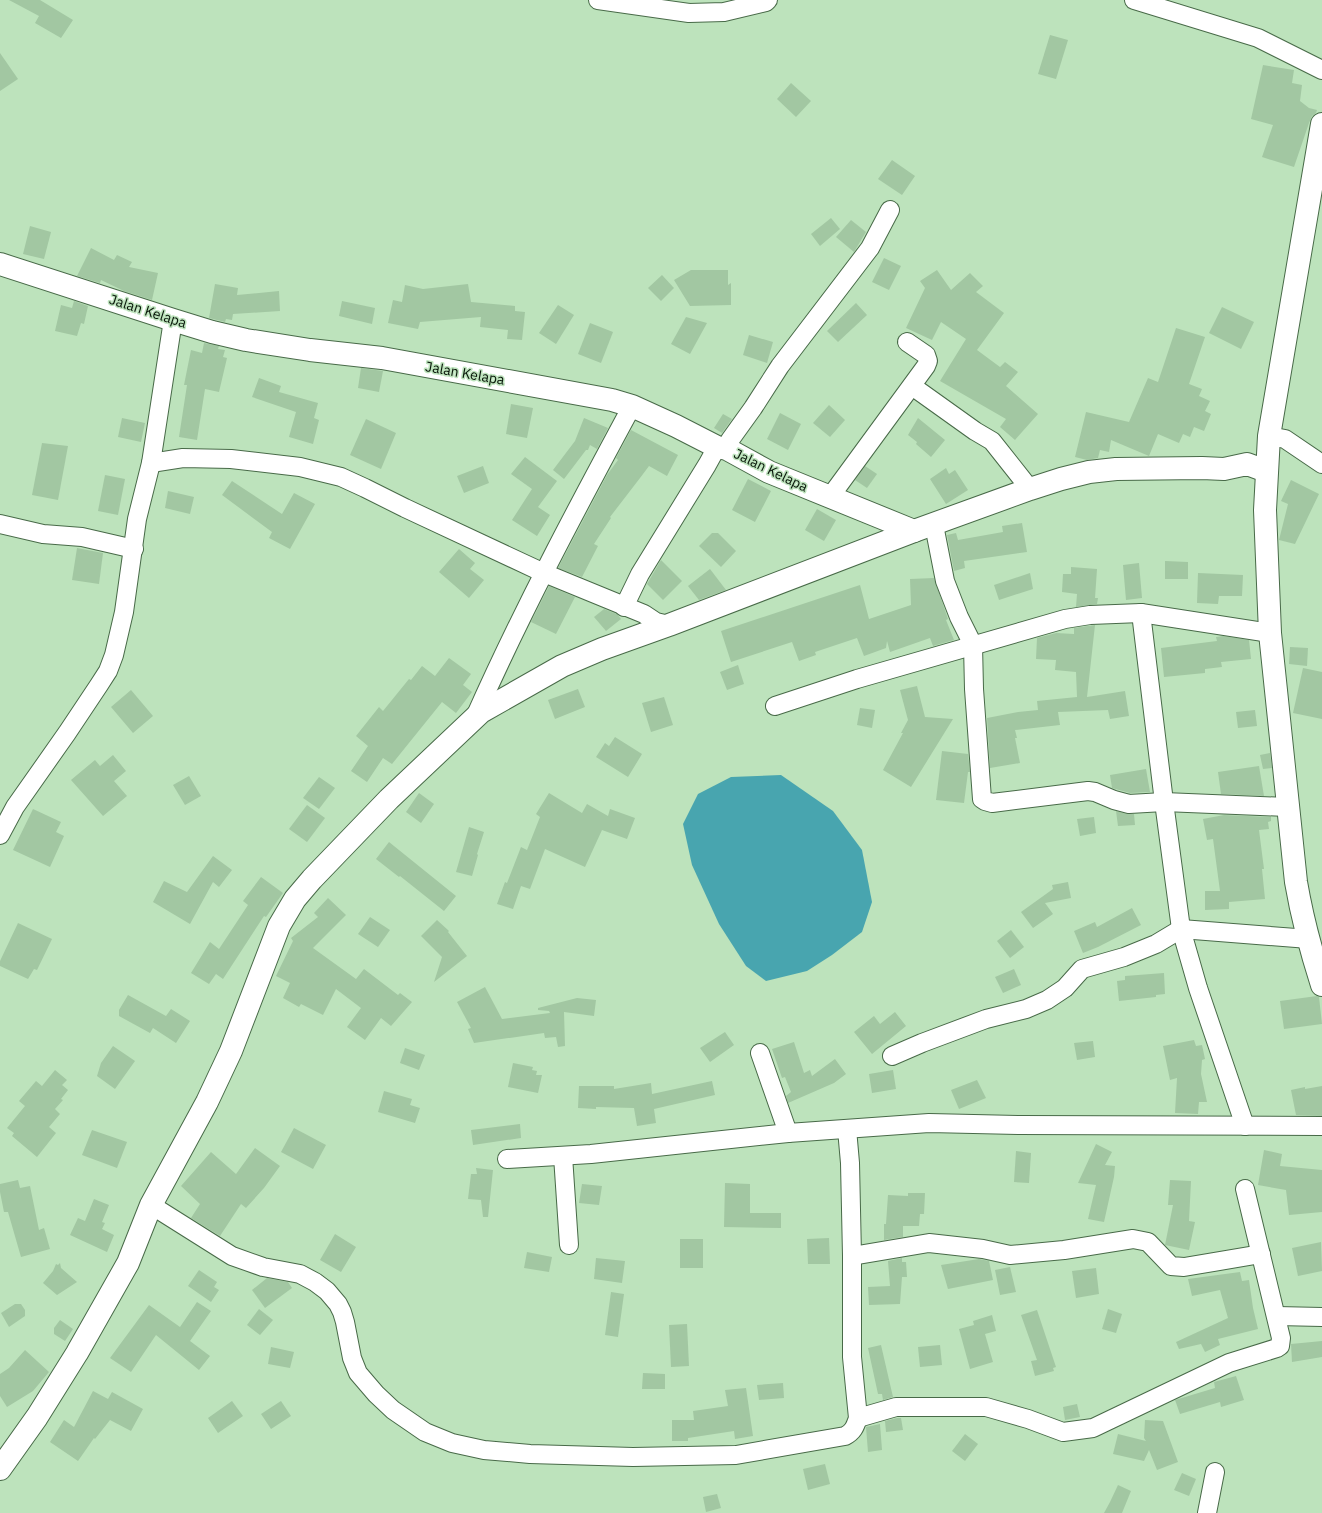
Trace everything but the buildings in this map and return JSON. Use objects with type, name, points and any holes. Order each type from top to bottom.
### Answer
[{"type":"street","points":[[598,0],[690,13],[724,12],[766,2],[768,0]]},
{"type":"street","points":[[1134,0],[1258,38],[1322,70]]},
{"type":"street","points":[[1322,124],[1269,436],[1265,510],[1270,633],[1296,882],[1315,948],[1322,985]]},
{"type":"street","points":[[624,607],[640,574],[707,465],[730,440],[780,366],[870,248],[890,210]]},
{"type":"street","name":"Jalan Kelapa","points":[[0,264],[173,320],[212,332],[246,340],[390,360],[492,377],[612,400],[632,406],[770,472],[830,498],[924,528]]},
{"type":"street","points":[[0,835],[15,807],[108,671],[114,655],[124,612],[137,519],[150,463],[173,320]]},
{"type":"street","points":[[830,498],[926,366],[926,355],[907,342]]},
{"type":"street","points":[[912,386],[975,431],[992,441],[1030,489]]},
{"type":"street","points":[[475,717],[544,573],[632,406]]},
{"type":"street","points":[[1269,436],[1285,439],[1322,464]]},
{"type":"street","points":[[150,463],[183,458],[231,459],[300,467],[326,473],[365,488],[544,573],[644,614],[656,622],[669,626]]},
{"type":"street","points":[[0,1469],[37,1418],[103,1310],[128,1263],[151,1205],[214,1087],[231,1051],[279,926],[295,899],[312,879],[389,799],[481,712],[562,666],[602,649],[669,626],[1030,489],[1089,472],[1103,470],[1155,468],[1224,469],[1247,464],[1266,471]]},
{"type":"street","points":[[0,524],[43,534],[82,537],[134,549]]},
{"type":"street","points":[[924,528],[959,617],[973,645],[974,689],[982,799],[992,803],[1088,791],[1095,792],[1123,803],[1164,802],[1287,806]]},
{"type":"street","points":[[775,706],[857,679],[973,645],[1065,619],[1090,615],[1142,613],[1270,633]]},
{"type":"street","points":[[1142,613],[1164,802],[1181,929],[1198,988],[1245,1126]]},
{"type":"street","points":[[892,1056],[986,1019],[1026,1009],[1047,1000],[1065,988],[1082,969],[1124,957],[1150,947],[1181,929],[1315,948]]},
{"type":"street","points":[[760,1053],[788,1133]]},
{"type":"street","points":[[507,1160],[563,1156],[788,1133],[945,1122],[1018,1125],[1322,1126]]},
{"type":"street","points":[[151,1205],[232,1256],[263,1267],[300,1274],[315,1282],[327,1291],[338,1304],[342,1312],[352,1358],[358,1373],[376,1394],[393,1410],[425,1432],[452,1443],[484,1450],[530,1454],[633,1457],[736,1455],[845,1436],[852,1432],[858,1418],[852,1357],[850,1163],[847,1129]]},
{"type":"street","points":[[563,1156],[569,1245]]},
{"type":"street","points":[[858,1418],[896,1407],[986,1407],[1028,1419],[1063,1432],[1092,1428],[1229,1363],[1277,1348],[1280,1346],[1281,1338],[1246,1189]]},
{"type":"street","points":[[852,1256],[929,1243],[983,1249],[1010,1255],[1064,1250],[1133,1239],[1148,1242],[1171,1266],[1184,1268],[1261,1254]]},
{"type":"street","points":[[1276,1316],[1322,1317]]},
{"type":"street","points":[[1207,1513],[1215,1472]]},
{"type":"water","points":[[781,775],[833,811],[862,850],[872,902],[862,932],[832,955],[807,971],[766,981],[746,966],[719,924],[692,865],[683,824],[698,794],[731,777]]}]
